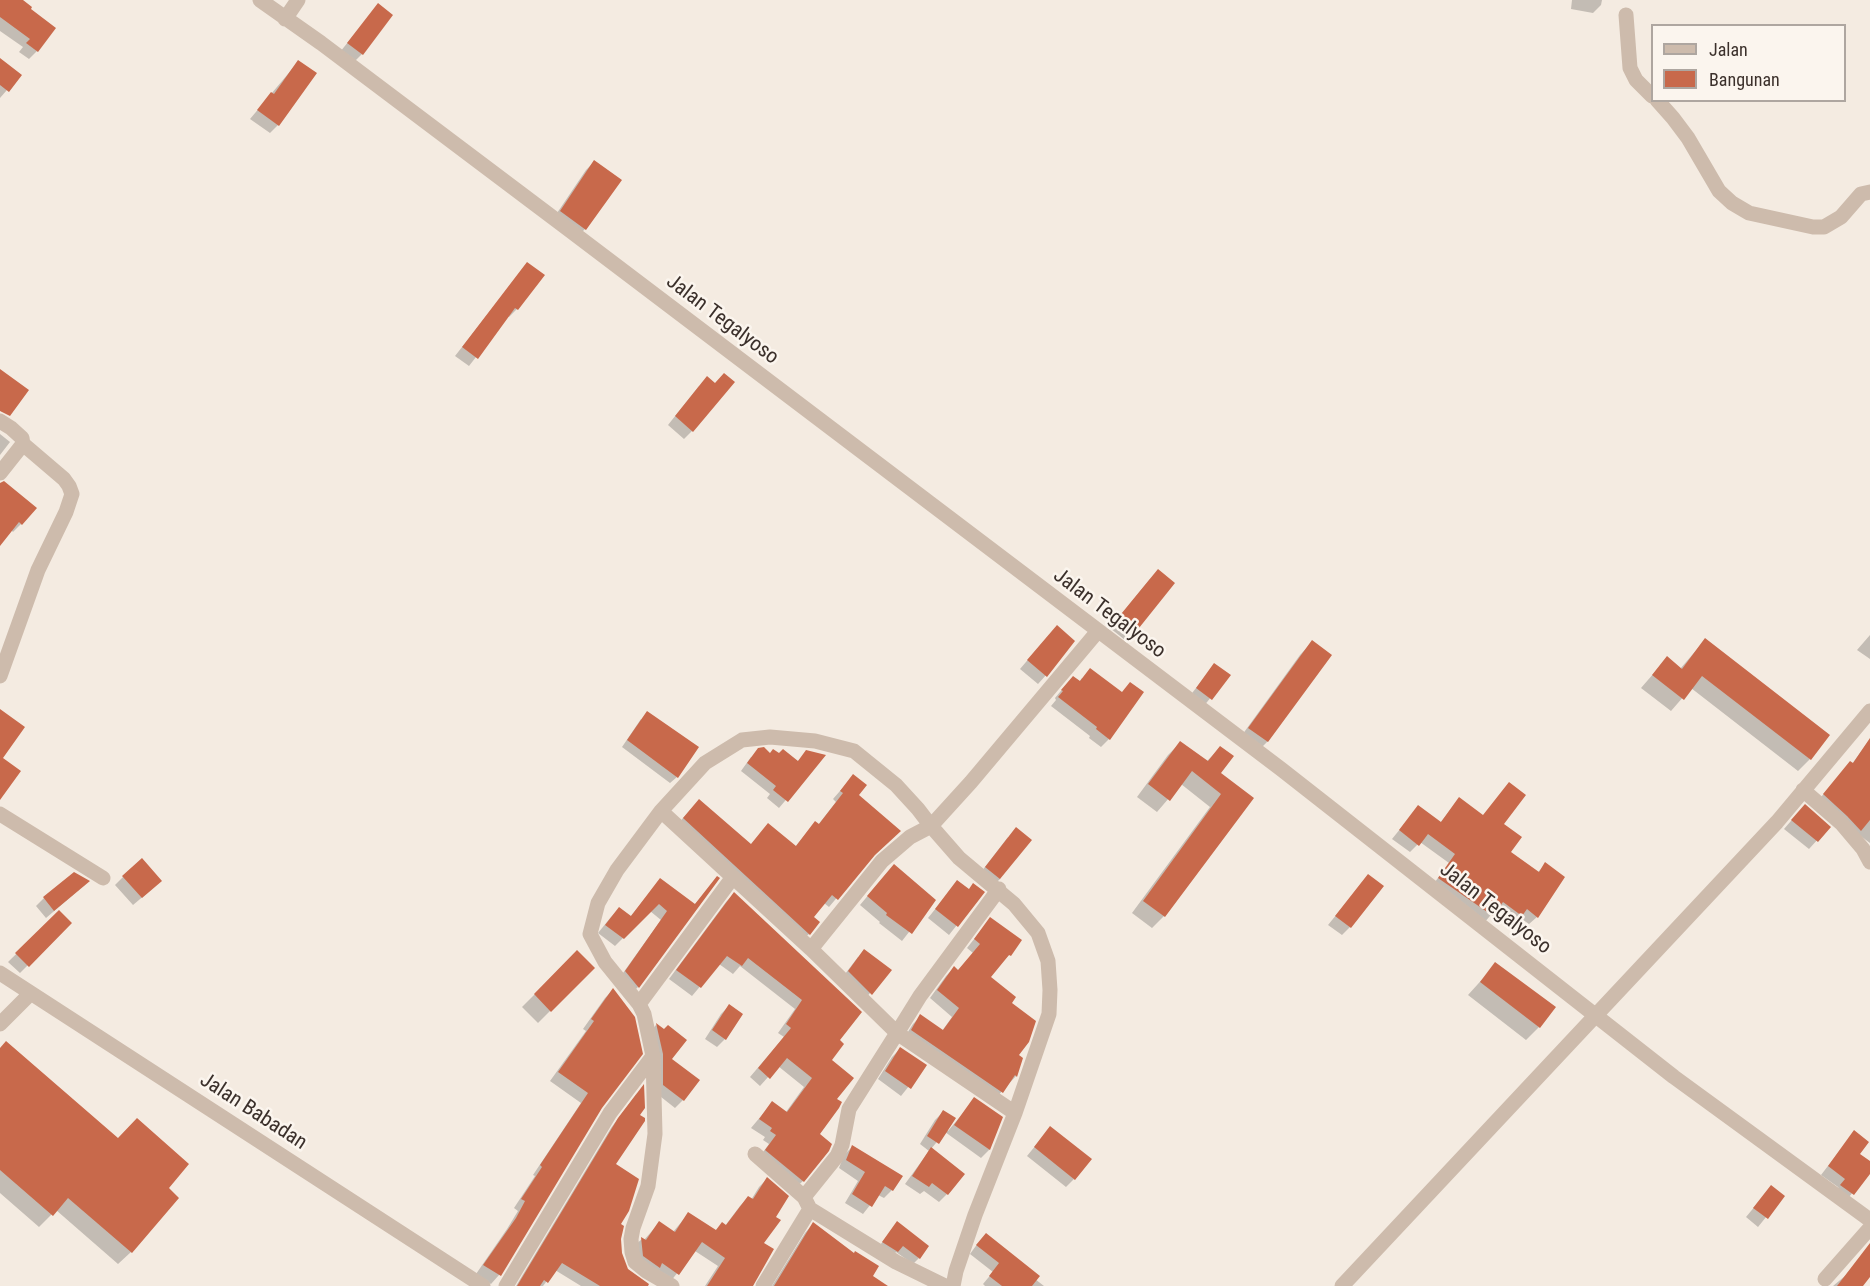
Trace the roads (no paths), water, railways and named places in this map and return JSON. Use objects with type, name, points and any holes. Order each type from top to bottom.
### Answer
[{"type":"street","name":"Jalan Tegalyoso","points":[[260,0],[321,43],[568,229],[1281,769],[1674,1077],[1870,1220]]},
{"type":"street","points":[[285,19],[298,0]]},
{"type":"street","points":[[1626,15],[1630,68],[1636,80],[1651,94]]},
{"type":"street","points":[[1659,102],[1688,138],[1719,191],[1732,203],[1749,213],[1813,227],[1824,227],[1841,217],[1853,201],[1862,194],[1870,192]]},
{"type":"street","points":[[0,421],[22,438],[23,444],[63,479],[72,494],[66,512],[38,570],[0,675]]},
{"type":"street","points":[[0,474],[23,444]]},
{"type":"street","points":[[811,949],[882,861],[910,837],[931,826],[971,782],[1098,631]]},
{"type":"street","points":[[1342,1286],[1777,822],[1870,711]]},
{"type":"street","points":[[672,1286],[635,1262],[632,1252],[633,1228],[648,1186],[655,1134],[653,1056],[644,1014],[639,1004],[605,962],[590,934],[598,903],[617,870],[661,811],[705,763],[742,740],[771,737],[814,741],[854,751],[896,785],[959,858],[999,889],[1014,904],[1038,933],[1048,961],[1049,1014],[1015,1113],[975,1215],[953,1286]]},
{"type":"street","points":[[1803,790],[1841,823],[1870,862]]},
{"type":"street","points":[[661,811],[811,949],[897,1033],[1015,1113]]},
{"type":"street","points":[[0,814],[103,878]]},
{"type":"street","points":[[639,1004],[733,877]]},
{"type":"street","points":[[763,1286],[807,1203],[837,1156],[842,1144],[849,1109],[920,996],[999,889]]},
{"type":"street","name":"Jalan Babadan","points":[[0,973],[483,1286]]},
{"type":"street","points":[[0,1024],[31,993]]},
{"type":"street","points":[[506,1286],[610,1113],[653,1056]]},
{"type":"street","points":[[755,1154],[807,1203],[896,1262],[945,1286]]},
{"type":"street","points":[[1825,1279],[1870,1228]]}]
